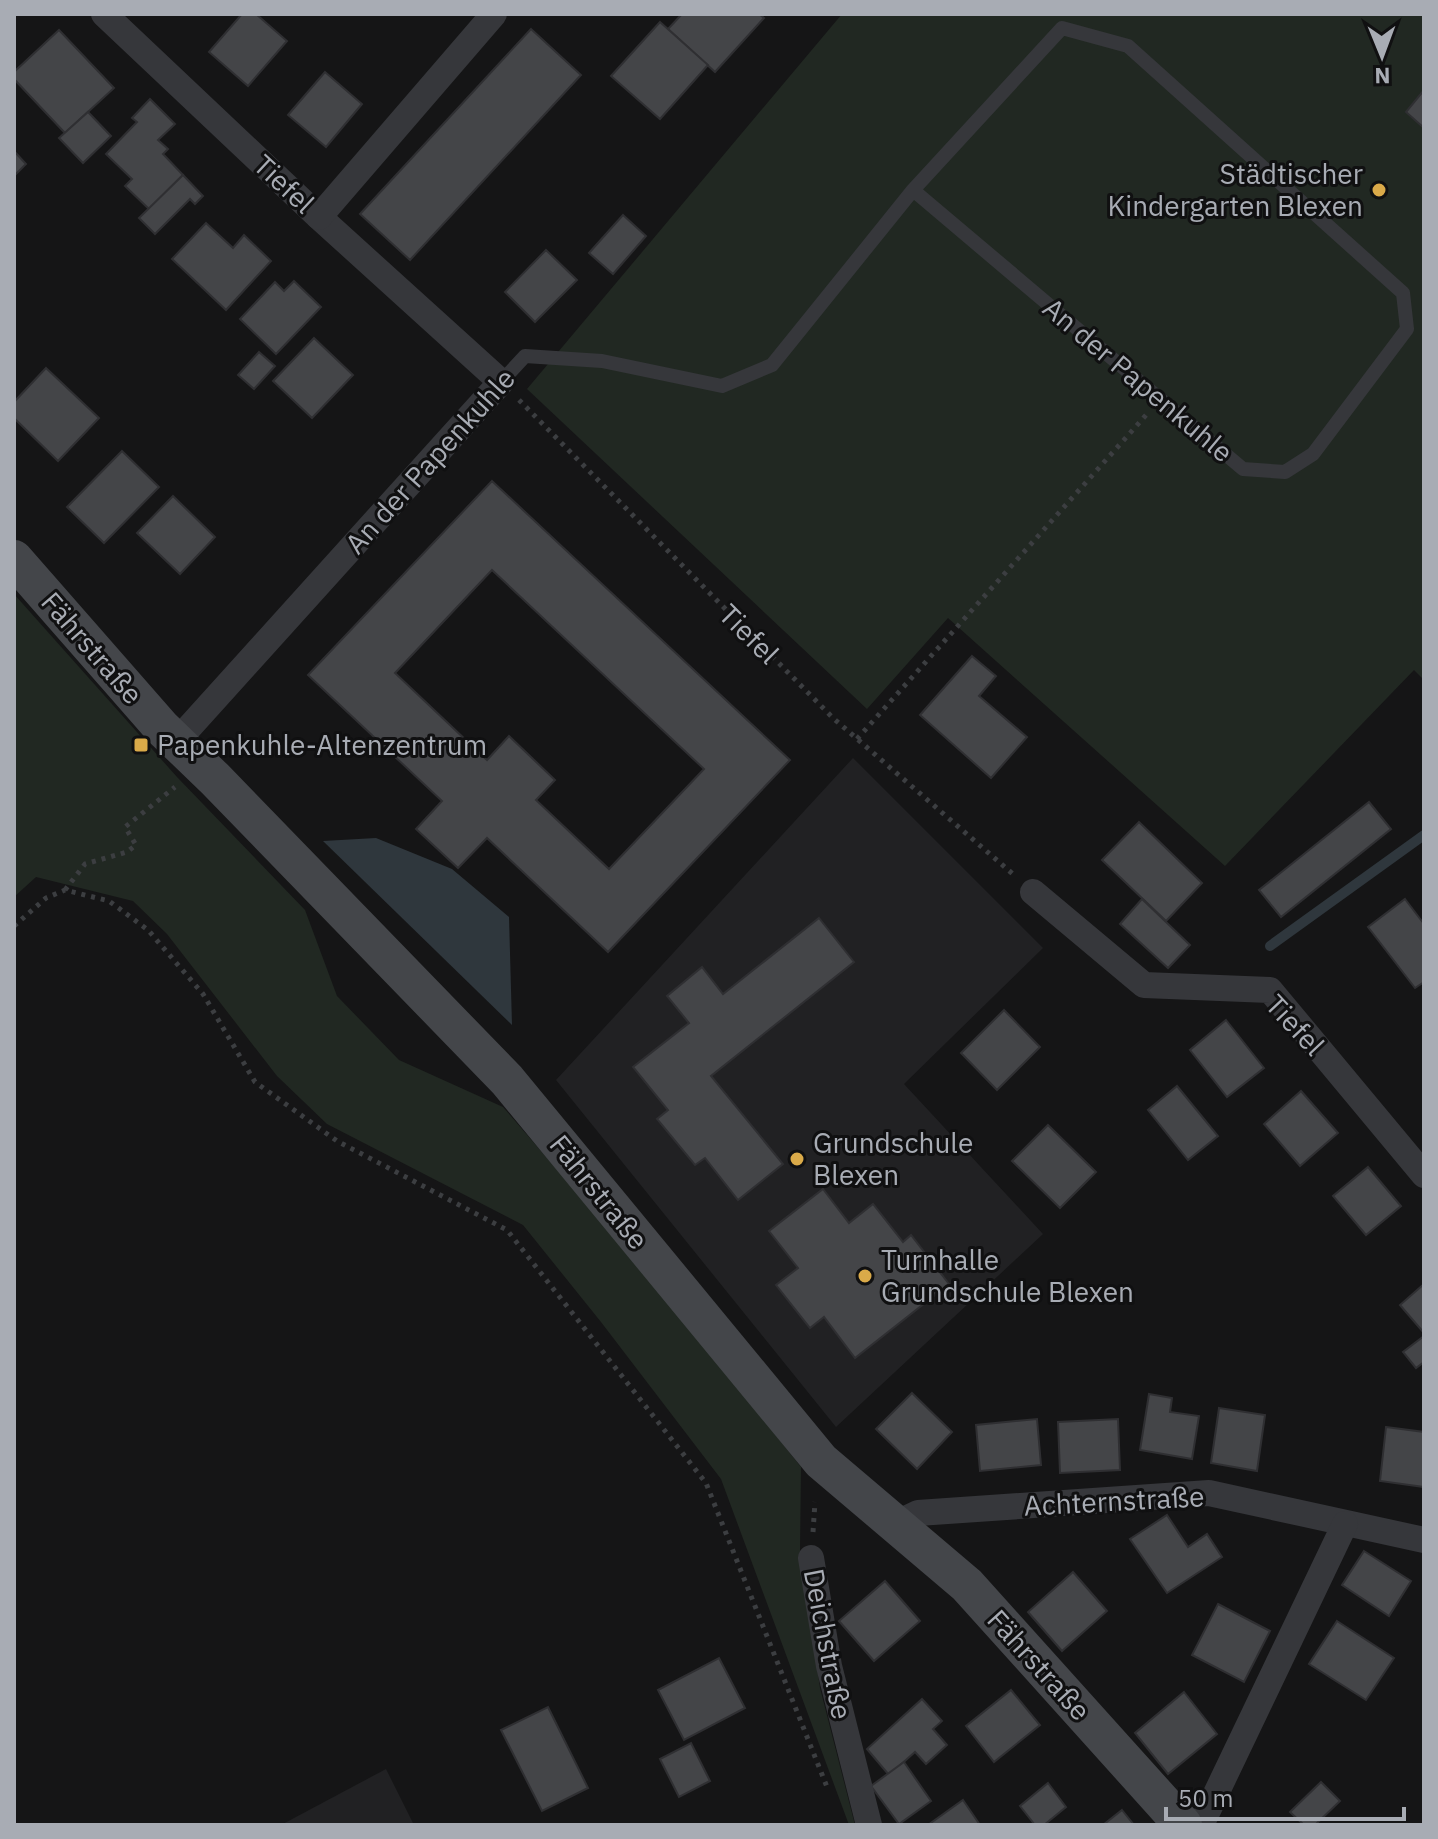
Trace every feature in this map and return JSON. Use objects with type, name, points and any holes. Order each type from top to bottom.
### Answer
[{"type":"street","name":"Tiefel","points":[[104,14],[319,217],[501,382]]},
{"type":"street","points":[[319,217],[494,14]]},
{"type":"street","name":"An der Papenkuhle","points":[[188,754],[501,382]]},
{"type":"street","name":"Fährstraße","points":[[14,559],[188,754],[507,1080],[821,1461],[967,1585],[1183,1825]]},
{"type":"street","name":"Tiefel","points":[[1033,892],[1144,985],[1270,990],[1424,1175]]},
{"type":"street","name":"Achternstraße","points":[[897,1523],[918,1513],[1209,1493],[1424,1540]]},
{"type":"street","points":[[1201,1825],[1345,1524]]},
{"type":"street","name":"Deichstraße","points":[[811,1558],[829,1666],[869,1825]]},
{"type":"lane","name":"An der Papenkuhle","points":[[501,382],[525,356],[602,361],[722,386],[772,365],[913,190],[1062,28],[1128,46],[1403,293],[1407,329],[1313,454],[1285,472],[1243,469],[913,190]]},
{"type":"path","name":"Tiefel","points":[[501,382],[822,707],[1033,892]]},
{"type":"path","points":[[857,739],[1161,398]]},
{"type":"path","points":[[14,926],[46,898],[65,890],[85,864],[127,852],[136,845],[125,827],[188,754]]},
{"type":"path","points":[[65,890],[109,901],[148,930],[203,994],[255,1082],[337,1141],[507,1230],[706,1483],[830,1795]]},
{"type":"path","name":"Deichstraße","points":[[811,1558],[821,1461]]},
{"type":"shaded area","points":[[842,14],[1424,14],[1424,680],[1414,670],[1225,866],[948,618],[867,709],[527,389]]},
{"type":"shaded area","points":[[14,594],[177,777],[305,910],[337,996],[399,1060],[503,1107],[654,1282],[801,1467],[800,1551],[820,1688],[855,1825],[849,1825],[721,1479],[523,1225],[327,1124],[277,1076],[167,934],[133,901],[36,877],[14,897]]},
{"type":"shaded area","name":"Grundschule Blexen","points":[[853,758],[1043,948],[904,1084],[1043,1234],[836,1427],[556,1080]]},
{"type":"shaded area","points":[[376,838],[452,869],[509,917],[512,1025],[323,841]]},
{"type":"shaded area","points":[[386,1769],[414,1825],[281,1825]]},
{"type":"building","points":[[242,14],[256,14],[287,41],[248,86],[209,52]]},
{"type":"building","points":[[682,14],[759,14],[764,18],[715,72],[668,29]]},
{"type":"building","points":[[660,22],[708,65],[660,119],[611,76]]},
{"type":"building","points":[[531,29],[581,75],[410,260],[360,214]]},
{"type":"building","points":[[59,30],[114,88],[65,133],[14,79],[14,72]]},
{"type":"building","points":[[325,72],[362,104],[326,147],[288,115]]},
{"type":"building","points":[[1424,90],[1424,128],[1406,112]]},
{"type":"building","points":[[150,99],[175,124],[158,140],[168,149],[163,154],[183,175],[149,209],[125,186],[132,179],[106,154],[137,122],[132,118]]},
{"type":"building","points":[[88,112],[111,136],[83,163],[59,138]]},
{"type":"building","points":[[14,151],[26,164],[14,176]]},
{"type":"building","points":[[183,175],[203,196],[195,204],[190,199],[155,234],[139,218]]},
{"type":"building","points":[[623,215],[646,236],[613,274],[589,253]]},
{"type":"building","points":[[206,223],[233,248],[244,235],[271,261],[226,310],[172,259]]},
{"type":"building","points":[[546,250],[577,280],[535,322],[505,292]]},
{"type":"building","points":[[294,281],[321,307],[276,354],[240,319],[275,282],[284,291]]},
{"type":"building","points":[[314,338],[353,375],[312,418],[273,381]]},
{"type":"building","points":[[259,352],[275,366],[254,389],[238,375]]},
{"type":"building","points":[[46,368],[99,418],[58,461],[14,418],[14,402]]},
{"type":"building","points":[[122,451],[159,487],[104,543],[67,507]]},
{"type":"building","points":[[492,481],[790,760],[608,952],[487,838],[458,868],[416,829],[442,801],[308,675]],"holes":[[[492,570],[704,769],[609,869],[536,800],[555,780],[509,736],[487,760],[395,673]]]},
{"type":"building","points":[[173,496],[215,537],[180,574],[137,533]]},
{"type":"building","points":[[972,656],[996,676],[979,696],[1027,737],[991,778],[920,715]]},
{"type":"building","points":[[1369,802],[1391,829],[1281,917],[1259,890]]},
{"type":"building","points":[[1139,822],[1202,883],[1166,921],[1102,860]]},
{"type":"building","points":[[1142,899],[1190,945],[1168,968],[1120,924]]},
{"type":"building","points":[[1405,899],[1424,924],[1424,982],[1415,988],[1368,927]]},
{"type":"building","points":[[819,918],[854,962],[711,1076],[783,1164],[738,1200],[705,1158],[695,1165],[657,1119],[668,1110],[633,1067],[689,1023],[667,996],[702,967],[723,994]]},
{"type":"building","points":[[1004,1010],[1040,1047],[997,1090],[961,1053]]},
{"type":"building","points":[[1226,1020],[1264,1068],[1227,1097],[1190,1050]]},
{"type":"building","points":[[1177,1086],[1218,1136],[1188,1160],[1148,1110]]},
{"type":"building","points":[[1301,1091],[1338,1133],[1300,1166],[1264,1124]]},
{"type":"building","points":[[1048,1125],[1096,1172],[1060,1208],[1012,1161]]},
{"type":"building","points":[[1368,1167],[1401,1206],[1366,1235],[1333,1196]]},
{"type":"building","name":"Turnhalle Grundschule Blexen","points":[[823,1189],[849,1223],[873,1204],[903,1242],[911,1235],[949,1284],[855,1358],[824,1317],[810,1328],[776,1285],[798,1268],[769,1231]]},
{"type":"building","points":[[1424,1284],[1424,1333],[1400,1305]]},
{"type":"building","points":[[1424,1336],[1424,1362],[1416,1368],[1403,1352]]},
{"type":"building","points":[[912,1393],[952,1432],[917,1469],[876,1429]]},
{"type":"building","points":[[1149,1394],[1172,1398],[1170,1412],[1199,1416],[1192,1459],[1140,1450]]},
{"type":"building","points":[[1219,1408],[1265,1415],[1257,1471],[1211,1463]]},
{"type":"building","points":[[1037,1419],[1041,1465],[980,1471],[976,1425]]},
{"type":"building","points":[[1118,1419],[1120,1470],[1060,1473],[1058,1422]]},
{"type":"building","points":[[1386,1427],[1424,1432],[1424,1487],[1380,1481]]},
{"type":"building","points":[[1167,1515],[1188,1547],[1207,1534],[1222,1557],[1167,1593],[1130,1539]]},
{"type":"building","points":[[1364,1551],[1411,1581],[1389,1616],[1342,1585]]},
{"type":"building","points":[[1073,1572],[1107,1611],[1062,1651],[1028,1612]]},
{"type":"building","points":[[885,1581],[920,1621],[874,1661],[839,1621]]},
{"type":"building","points":[[1218,1604],[1270,1631],[1244,1682],[1192,1655]]},
{"type":"building","points":[[1337,1621],[1394,1658],[1366,1700],[1309,1664]]},
{"type":"building","points":[[719,1658],[745,1708],[684,1740],[658,1690]]},
{"type":"building","points":[[1011,1690],[1040,1725],[994,1762],[966,1726]]},
{"type":"building","points":[[1184,1692],[1217,1734],[1168,1774],[1135,1733]]},
{"type":"building","points":[[922,1699],[942,1721],[933,1729],[947,1745],[926,1764],[915,1752],[889,1775],[867,1749]]},
{"type":"building","points":[[548,1707],[588,1788],[542,1811],[501,1730]]},
{"type":"building","points":[[691,1743],[710,1781],[679,1797],[660,1759]]},
{"type":"building","points":[[904,1762],[931,1801],[899,1824],[871,1786]]},
{"type":"building","points":[[1321,1782],[1340,1801],[1315,1825],[1304,1825],[1290,1812]]},
{"type":"building","points":[[1048,1783],[1066,1807],[1044,1825],[1035,1825],[1020,1806]]},
{"type":"building","points":[[963,1800],[980,1825],[928,1825]]},
{"type":"building","points":[[1122,1810],[1134,1825],[1103,1825]]},
{"type":"waterway","points":[[1270,946],[1424,835]]},
{"type":"place","name":"Städtischer Kindergarten Blexen","points":[[1379,190]]},
{"type":"place","name":"Papenkuhle-Altenzentrum","points":[[141,745]]},
{"type":"place","name":"Grundschule Blexen","points":[[797,1159]]},
{"type":"place","name":"Turnhalle Grundschule Blexen","points":[[865,1276]]}]
